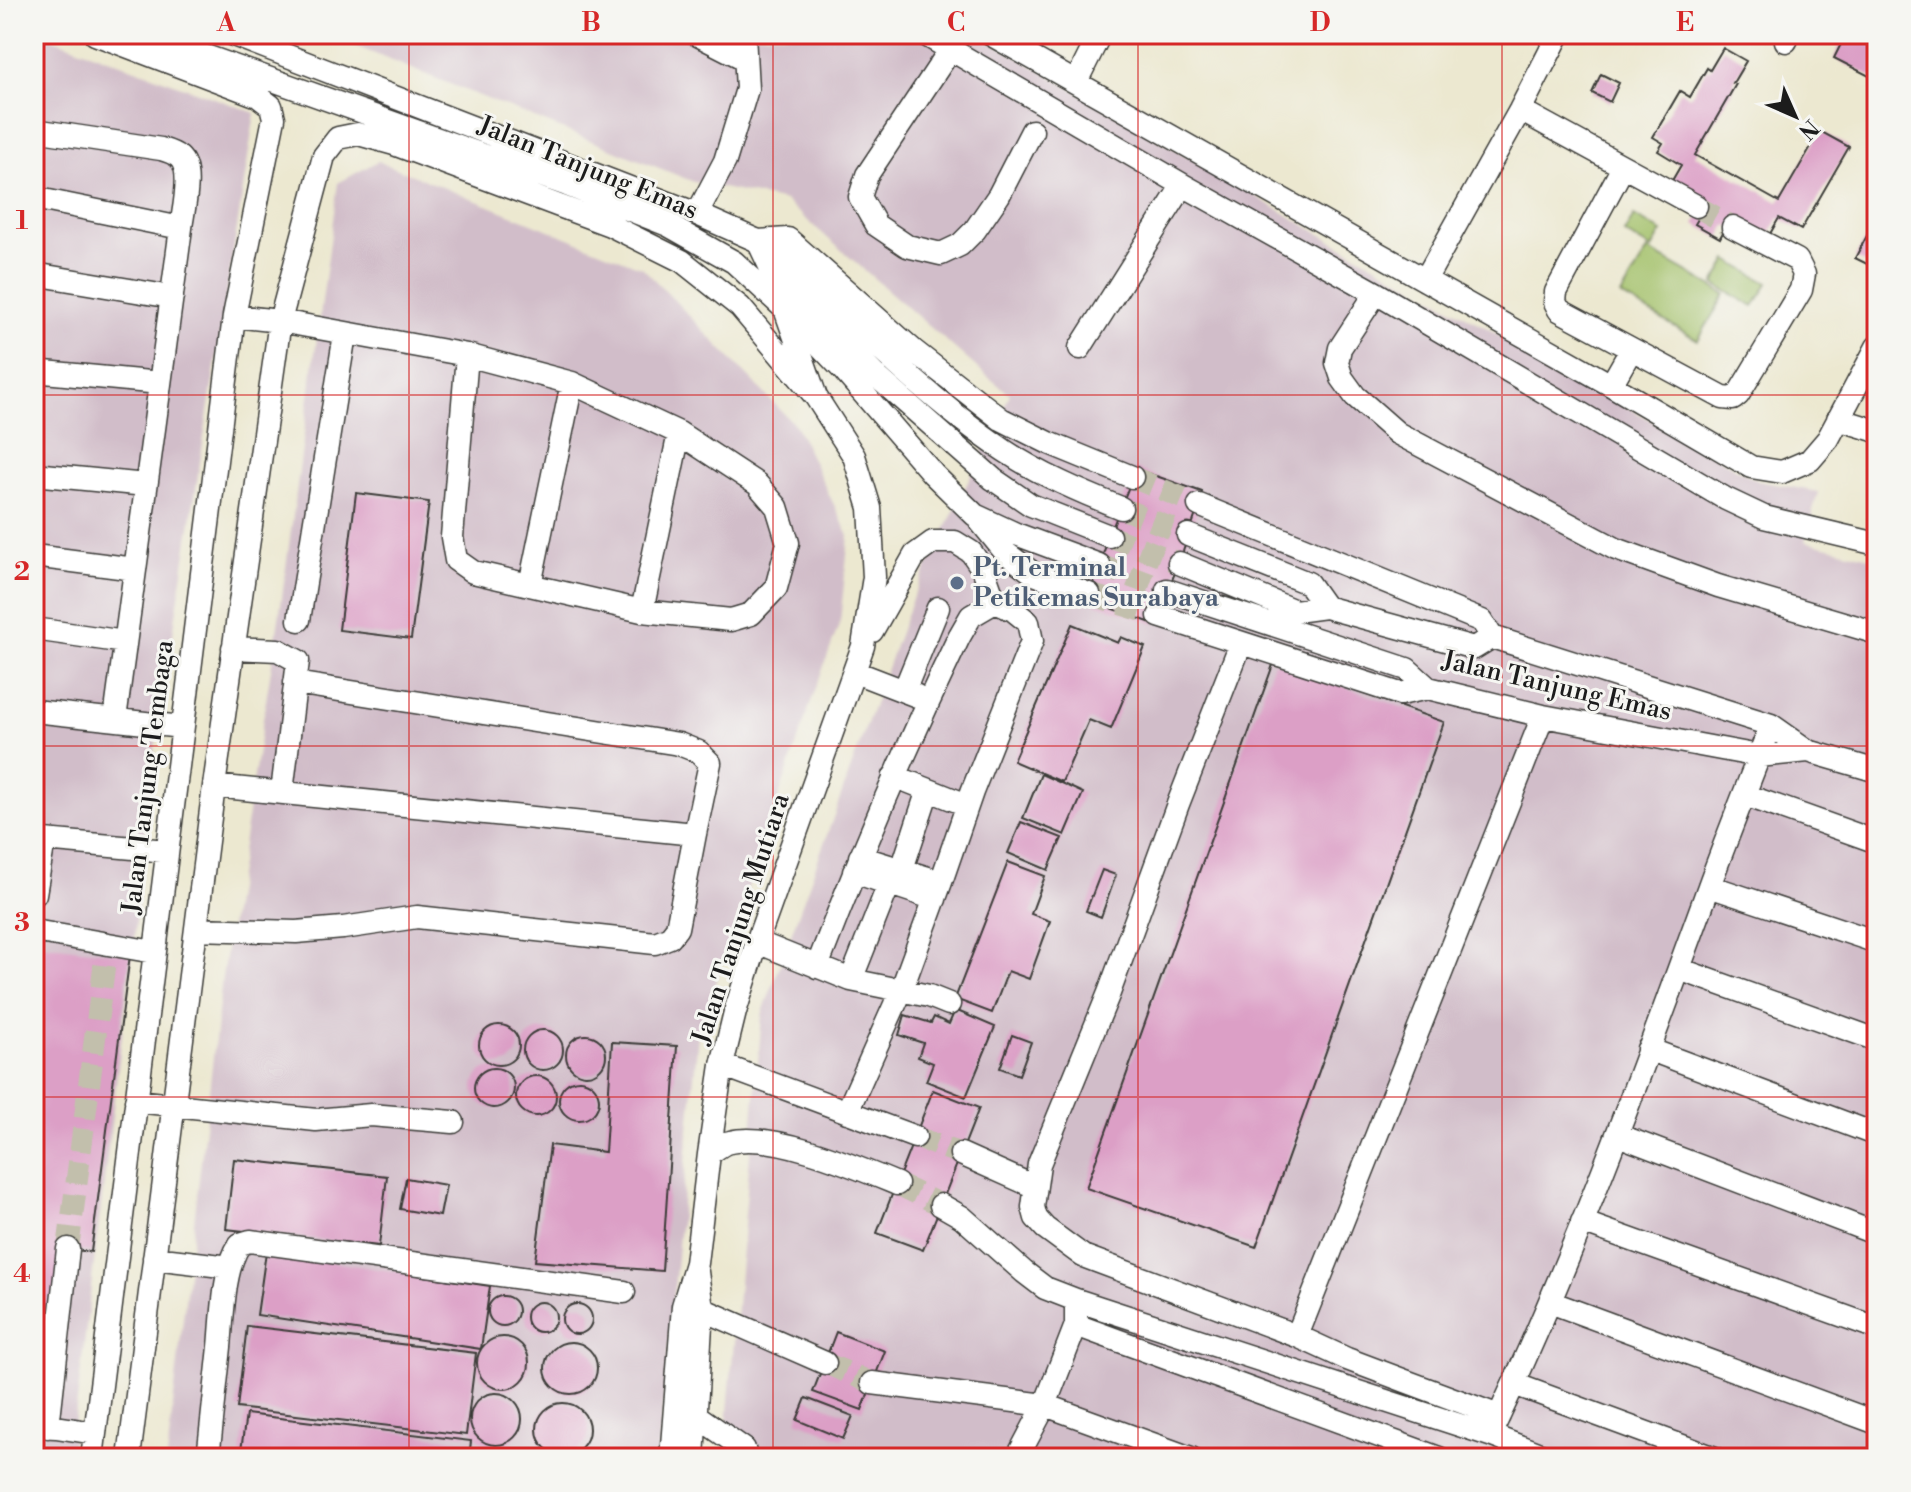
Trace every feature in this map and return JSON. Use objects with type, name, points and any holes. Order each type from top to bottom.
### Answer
[{"type":"lane","name":"Jalan Tanjung Tembaga","points":[[92,1458],[234,316],[274,118],[271,106],[258,96],[95,34]]},
{"type":"lane","name":"Jalan Tanjung Emas","points":[[144,34],[567,185],[668,225],[734,262],[785,309],[845,372],[933,474],[975,515],[1099,565]]},
{"type":"lane","name":"Jalan Tanjung Emas","points":[[231,34],[697,214],[758,241]]},
{"type":"lane","points":[[696,34],[745,59]]},
{"type":"lane","points":[[697,214],[725,161],[747,89],[744,34]]},
{"type":"lane","points":[[924,34],[1376,293],[1726,499],[1764,517],[1877,544]]},
{"type":"lane","points":[[990,34],[1751,467],[1782,472],[1810,460],[1828,439],[1877,347]]},
{"type":"lane","points":[[1076,82],[1100,34]]},
{"type":"lane","points":[[1425,280],[1559,34]]},
{"type":"lane","points":[[950,50],[867,175],[860,197],[876,225],[907,246],[941,254],[960,245],[975,230],[999,195],[1032,131]]},
{"type":"lane","points":[[1520,110],[1696,206]]},
{"type":"lane","points":[[34,130],[146,145],[178,155],[186,168],[181,228],[115,719]]},
{"type":"lane","points":[[129,1458],[214,786],[280,321],[324,156],[338,138],[358,134],[394,144],[610,225],[682,261],[740,307],[816,397]]},
{"type":"lane","points":[[1623,167],[1556,292],[1555,302],[1559,310],[1631,350],[1723,398],[1733,399],[1801,290],[1804,274],[1797,260],[1733,227]]},
{"type":"lane","points":[[1080,348],[1183,185]]},
{"type":"lane","points":[[34,198],[181,228]]},
{"type":"lane","points":[[758,241],[788,239],[914,351],[1001,419],[1049,443],[1132,477]]},
{"type":"lane","points":[[758,241],[782,257],[953,414],[1030,465],[1121,508]]},
{"type":"lane","points":[[758,241],[774,275],[875,375],[993,479],[1031,505],[1109,536]]},
{"type":"lane","points":[[34,274],[172,297]]},
{"type":"lane","points":[[1376,293],[1340,348],[1337,363],[1342,378],[1355,396],[1397,433],[1616,549],[1718,586],[1877,633]]},
{"type":"lane","name":"Jalan Tanjung Mutiara","points":[[671,1458],[722,1065],[757,942],[855,672],[863,646],[874,577],[870,508],[854,456],[816,397],[785,309]]},
{"type":"lane","points":[[234,316],[280,321],[467,355],[572,383],[679,433],[757,484],[777,507],[788,543],[776,588],[751,614],[731,620],[642,611],[473,572],[456,560],[452,537],[467,355]]},
{"type":"lane","points":[[299,620],[345,334]]},
{"type":"lane","points":[[1611,385],[1631,350]]},
{"type":"lane","points":[[34,371],[160,383]]},
{"type":"lane","points":[[530,585],[572,383]]},
{"type":"lane","points":[[1838,419],[1877,431]]},
{"type":"lane","points":[[642,611],[679,433]]},
{"type":"lane","points":[[34,474],[146,485]]},
{"type":"lane","points":[[1199,505],[1482,621],[1492,637],[1771,725],[1808,751],[1877,771]]},
{"type":"lane","points":[[975,515],[1006,553],[1034,574],[1089,594]]},
{"type":"lane","points":[[1188,535],[1308,583],[1325,607]]},
{"type":"lane","name":"Jalan Tanjung Mutiara","points":[[863,646],[915,555],[933,542],[955,542],[971,552],[984,571],[995,602]]},
{"type":"lane","points":[[34,556],[135,569]]},
{"type":"lane","points":[[1179,563],[1295,611],[1325,607],[1474,648],[1492,637]]},
{"type":"lane","name":"Jalan Tanjung Emas","points":[[1167,590],[1407,669],[1428,688],[1543,716],[1759,756],[1808,751]]},
{"type":"lane","points":[[817,967],[894,776],[971,616],[995,602],[1013,610],[1028,622],[1032,641],[967,805],[901,991],[847,1112]]},
{"type":"lane","points":[[904,691],[938,608]]},
{"type":"lane","points":[[1159,616],[1400,694],[1428,688]]},
{"type":"lane","points":[[34,629],[125,642]]},
{"type":"lane","points":[[1241,643],[1109,993],[1039,1164],[1033,1207],[1036,1218],[1083,1256],[1297,1336],[1495,1426],[1550,1458]]},
{"type":"lane","points":[[233,648],[278,650],[298,661],[282,792]]},
{"type":"lane","points":[[855,672],[929,701]]},
{"type":"lane","points":[[196,929],[296,932],[417,917],[655,943],[670,937],[677,928],[710,763],[699,752],[679,744],[295,683]]},
{"type":"lane","points":[[34,711],[182,727]]},
{"type":"lane","points":[[1297,1336],[1543,716]]},
{"type":"lane","points":[[1495,1426],[1618,1135],[1771,725]]},
{"type":"lane","points":[[894,776],[967,805]]},
{"type":"lane","points":[[214,786],[695,834]]},
{"type":"lane","points":[[851,980],[896,877],[928,790]]},
{"type":"lane","points":[[1745,795],[1877,842]]},
{"type":"lane","points":[[34,898],[39,839],[167,851]]},
{"type":"lane","points":[[857,865],[938,891]]},
{"type":"lane","points":[[1709,886],[1877,942]]},
{"type":"lane","points":[[34,931],[106,948],[154,952]]},
{"type":"lane","points":[[757,942],[851,980],[929,996],[949,1004]]},
{"type":"lane","points":[[1679,969],[1877,1040]]},
{"type":"lane","points":[[1648,1049],[1877,1135]]},
{"type":"lane","points":[[722,1065],[915,1137]]},
{"type":"lane","points":[[136,1101],[316,1120],[371,1115],[453,1122]]},
{"type":"lane","points":[[1618,1135],[1877,1234]]},
{"type":"lane","points":[[709,1154],[729,1142],[768,1140],[847,1164],[897,1184]]},
{"type":"lane","points":[[961,1154],[1035,1187]]},
{"type":"lane","points":[[941,1205],[962,1217],[1045,1288],[1495,1426]]},
{"type":"lane","points":[[1582,1222],[1877,1328]]},
{"type":"lane","points":[[208,1458],[230,1267],[240,1244],[250,1241],[624,1292]]},
{"type":"lane","points":[[68,1249],[41,1426],[95,1433]]},
{"type":"lane","points":[[154,1258],[230,1267]]},
{"type":"lane","points":[[1017,1458],[1045,1405],[1076,1325],[1076,1300]]},
{"type":"lane","points":[[1550,1302],[1877,1423]]},
{"type":"lane","name":"Jalan Tanjung Mutiara","points":[[692,1308],[697,1416],[693,1458]]},
{"type":"lane","points":[[692,1308],[825,1363]]},
{"type":"lane","points":[[1076,1325],[1439,1458]]},
{"type":"lane","points":[[872,1383],[1045,1405],[1191,1458]]},
{"type":"lane","points":[[1514,1384],[1715,1458]]},
{"type":"lane","points":[[697,1416],[744,1449],[746,1458]]},
{"type":"shaded area","points":[[34,34],[255,113],[149,787],[136,922],[70,1458],[34,1458]]},
{"type":"shaded area","points":[[325,34],[978,34],[1303,224],[1758,481],[1818,492],[1805,541],[1877,559],[1877,1458],[724,1458],[762,1015],[912,599],[1010,394],[785,201],[694,182]]},
{"type":"shaded area","points":[[378,161],[643,268],[796,426],[849,536],[840,622],[698,1035],[658,1458],[167,1458],[223,970],[279,619],[338,183]]},
{"type":"green space","points":[[1634,216],[1662,232],[1652,249],[1624,233]]},
{"type":"green space","points":[[1648,250],[1725,294],[1698,340],[1621,296]]},
{"type":"green space","points":[[1728,260],[1768,283],[1754,307],[1714,284]]},
{"type":"building","points":[[1846,34],[1877,34],[1877,70],[1873,78],[1834,58]]},
{"type":"building","points":[[1723,48],[1746,61],[1695,155],[1779,202],[1820,131],[1849,147],[1801,230],[1779,218],[1767,239],[1726,226],[1720,238],[1695,224],[1702,212],[1670,184],[1681,165],[1658,151],[1663,143],[1653,137],[1680,91],[1690,97]]},
{"type":"building","points":[[1601,74],[1619,83],[1610,102],[1592,93]]},
{"type":"building","points":[[1877,217],[1877,269],[1855,258]]},
{"type":"building","points":[[1136,469],[1202,492],[1179,563],[1154,624],[1088,600]]},
{"type":"building","points":[[356,493],[429,502],[411,639],[339,630]]},
{"type":"building","points":[[1072,624],[1118,643],[1121,637],[1145,647],[1111,729],[1089,720],[1062,782],[1013,761]]},
{"type":"building","points":[[1274,662],[1444,722],[1256,1247],[1086,1188]]},
{"type":"building","points":[[1041,774],[1083,793],[1065,835],[1023,818]]},
{"type":"building","points":[[1021,822],[1062,838],[1048,870],[1008,853]]},
{"type":"building","points":[[1008,862],[1045,876],[1031,914],[1050,921],[1029,979],[1008,971],[992,1013],[955,999]]},
{"type":"building","points":[[1102,870],[1116,875],[1101,917],[1086,911]]},
{"type":"building","points":[[34,943],[130,955],[91,1252],[66,1249],[46,1407],[34,1406]]},
{"type":"building","points":[[955,1010],[995,1027],[966,1097],[926,1081],[933,1063],[918,1057],[923,1043],[899,1035],[905,1015],[931,1023],[934,1017],[949,1024]]},
{"type":"building","points":[[499,1025],[513,1031],[519,1045],[513,1059],[499,1065],[485,1059],[479,1045],[485,1031]]},
{"type":"building","points":[[543,1030],[557,1036],[563,1050],[557,1064],[543,1070],[529,1064],[523,1050],[529,1036]]},
{"type":"building","points":[[586,1035],[600,1041],[606,1055],[600,1069],[586,1075],[572,1069],[566,1055],[572,1041]]},
{"type":"building","points":[[1012,1035],[1031,1042],[1019,1075],[1000,1068]]},
{"type":"building","points":[[612,1042],[677,1046],[662,1271],[535,1261],[550,1145],[605,1152]]},
{"type":"building","points":[[494,1068],[508,1074],[514,1088],[508,1102],[494,1108],[480,1102],[474,1088],[480,1074]]},
{"type":"building","points":[[536,1076],[550,1082],[556,1096],[550,1110],[536,1116],[522,1110],[516,1096],[522,1082]]},
{"type":"building","points":[[579,1080],[593,1086],[599,1100],[593,1114],[579,1120],[565,1114],[559,1100],[565,1086]]},
{"type":"building","points":[[933,1090],[979,1108],[923,1250],[877,1233]]},
{"type":"building","points":[[234,1159],[387,1176],[379,1246],[226,1229]]},
{"type":"building","points":[[406,1178],[446,1185],[440,1216],[400,1209]]},
{"type":"building","points":[[266,1252],[490,1286],[481,1349],[257,1315]]},
{"type":"building","points":[[503,1296],[509,1297],[517,1305],[517,1317],[509,1325],[503,1326],[497,1325],[489,1317],[488,1311],[489,1305],[497,1297]]},
{"type":"building","points":[[541,1302],[547,1303],[555,1311],[555,1323],[547,1331],[541,1332],[535,1331],[527,1323],[526,1317],[527,1311],[535,1303]]},
{"type":"building","points":[[577,1304],[583,1305],[591,1313],[591,1325],[583,1333],[577,1334],[571,1333],[563,1325],[562,1319],[563,1313],[571,1305]]},
{"type":"building","points":[[247,1326],[476,1353],[466,1435],[237,1408]]},
{"type":"building","points":[[836,1332],[885,1351],[862,1410],[813,1392]]},
{"type":"building","points":[[503,1337],[522,1344],[529,1363],[522,1382],[503,1389],[484,1382],[477,1363],[484,1344]]},
{"type":"building","points":[[571,1342],[590,1349],[597,1368],[590,1387],[571,1394],[552,1387],[545,1368],[552,1349]]},
{"type":"building","points":[[496,1393],[515,1400],[522,1419],[515,1438],[496,1445],[477,1438],[470,1419],[477,1400]]},
{"type":"building","points":[[806,1398],[853,1416],[843,1439],[797,1420]]},
{"type":"building","points":[[563,1403],[582,1410],[589,1429],[582,1448],[563,1455],[544,1448],[537,1429],[544,1410]]},
{"type":"building","points":[[246,1414],[471,1441],[469,1458],[240,1458]]},
{"type":"tunnel","points":[[1696,206],[1733,227]]},
{"type":"tunnel","points":[[1132,477],[1199,505]]},
{"type":"tunnel","points":[[1121,508],[1188,535]]},
{"type":"tunnel","points":[[1109,536],[1179,563]]},
{"type":"tunnel","points":[[1099,565],[1167,590]]},
{"type":"tunnel","points":[[1089,594],[1159,616]]},
{"type":"tunnel","points":[[68,1249],[106,952]]},
{"type":"tunnel","points":[[915,1137],[961,1154]]},
{"type":"tunnel","points":[[897,1184],[941,1205]]},
{"type":"tunnel","points":[[825,1363],[872,1383]]},
{"type":"place","name":"Pt. Terminal Petikemas Surabaya","points":[[957,583]]}]
